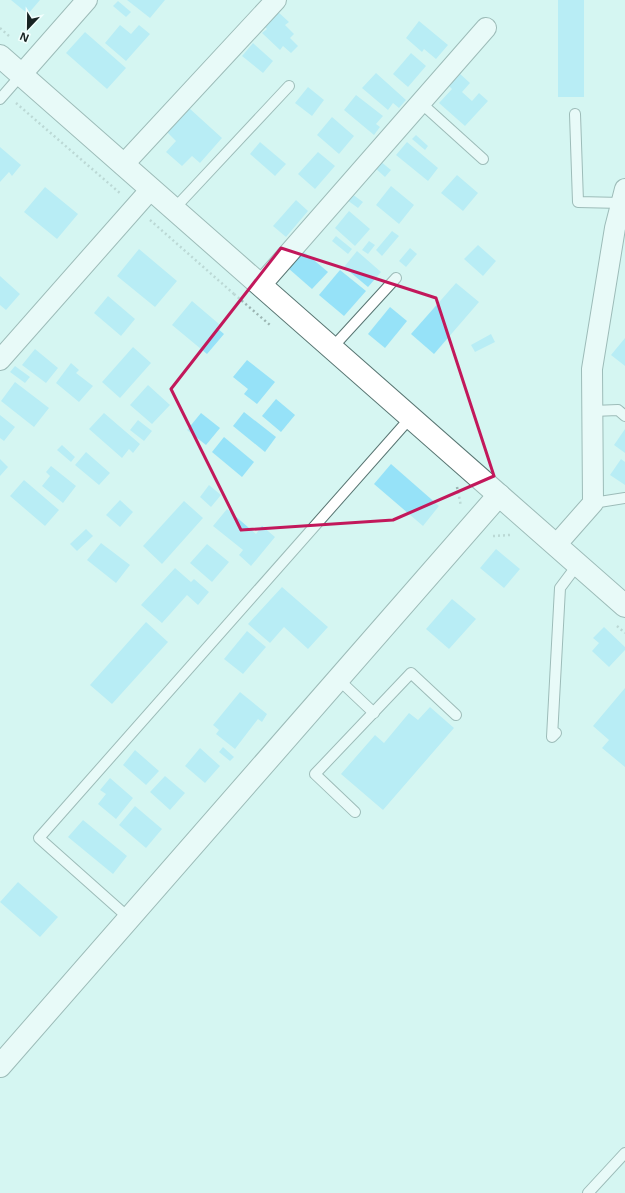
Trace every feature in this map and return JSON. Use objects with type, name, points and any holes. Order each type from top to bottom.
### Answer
[{"type":"street","points":[[21,75],[87,0]]},
{"type":"street","points":[[123,165],[276,0]]},
{"type":"street","points":[[261,285],[486,28]]},
{"type":"street","points":[[0,56],[578,564],[619,614]]},
{"type":"street","points":[[0,360],[151,189]]},
{"type":"street","points":[[556,545],[593,503],[592,369],[615,228],[623,196]]},
{"type":"street","points":[[0,1066],[499,495]]},
{"type":"lane","points":[[0,99],[21,75]]},
{"type":"lane","points":[[174,208],[289,86]]},
{"type":"lane","points":[[421,103],[483,159]]},
{"type":"lane","points":[[575,114],[578,202],[623,196]]},
{"type":"lane","points":[[332,348],[396,278]]},
{"type":"lane","points":[[593,411],[618,410],[625,416]]},
{"type":"lane","points":[[130,919],[39,838],[410,417]]},
{"type":"lane","points":[[593,503],[625,498]]},
{"type":"lane","points":[[556,733],[552,736],[560,588],[578,564]]},
{"type":"lane","points":[[355,812],[315,774],[411,673],[456,715]]},
{"type":"lane","points":[[338,679],[374,713]]},
{"type":"lane","points":[[588,1193],[625,1153]]},
{"type":"path","points":[[234,294],[274,328]]},
{"type":"path","points":[[451,482],[456,487],[462,508],[490,536],[509,534],[515,539]]},
{"type":"path","points":[[619,614],[625,633]]},
{"type":"highlighted area","points":[[281,248],[436,298],[494,476],[393,520],[241,530],[171,389]]},
{"type":"building","points":[[11,0],[40,0],[28,14]]},
{"type":"building","points":[[127,0],[165,0],[150,18]]},
{"type":"building","points":[[558,0],[584,0],[584,97],[558,97]]},
{"type":"building","points":[[118,1],[131,12],[126,17],[113,6]]},
{"type":"building","points":[[277,11],[289,22],[285,25],[294,34],[290,38],[298,46],[291,53],[283,46],[280,50],[262,33],[267,29],[264,26]]},
{"type":"building","points":[[419,21],[448,45],[436,59],[424,49],[422,52],[406,38]]},
{"type":"building","points":[[120,25],[131,34],[139,25],[150,34],[126,61],[105,43]]},
{"type":"building","points":[[85,32],[126,68],[107,89],[66,53]]},
{"type":"building","points":[[253,43],[273,61],[263,73],[242,56]]},
{"type":"building","points":[[411,53],[426,66],[408,87],[393,74]]},
{"type":"building","points":[[458,72],[470,83],[462,92],[472,101],[479,93],[488,101],[465,126],[439,103],[452,89],[447,84]]},
{"type":"building","points":[[376,73],[406,100],[399,108],[393,103],[388,110],[362,88]]},
{"type":"building","points":[[308,87],[324,100],[312,116],[295,103]]},
{"type":"building","points":[[356,95],[383,116],[376,124],[380,127],[374,135],[344,110]]},
{"type":"building","points":[[189,108],[222,138],[200,163],[192,156],[182,166],[166,152],[176,141],[167,132]]},
{"type":"building","points":[[332,117],[354,136],[339,154],[317,135]]},
{"type":"building","points":[[416,135],[428,146],[425,150],[412,139]]},
{"type":"building","points":[[260,142],[286,164],[275,176],[250,154]]},
{"type":"building","points":[[407,142],[438,168],[428,181],[396,155]]},
{"type":"building","points":[[0,147],[21,165],[12,176],[9,172],[0,182]]},
{"type":"building","points":[[318,152],[335,166],[315,189],[298,174]]},
{"type":"building","points":[[380,161],[391,170],[385,177],[375,168]]},
{"type":"building","points":[[457,175],[478,193],[463,211],[441,193]]},
{"type":"building","points":[[391,186],[414,205],[399,224],[376,205]]},
{"type":"building","points":[[45,187],[78,214],[57,239],[24,212]]},
{"type":"building","points":[[352,194],[363,202],[358,208],[347,200]]},
{"type":"building","points":[[296,200],[308,211],[286,237],[273,226]]},
{"type":"building","points":[[349,211],[370,229],[355,246],[335,228]]},
{"type":"building","points":[[392,231],[399,236],[382,256],[376,250]]},
{"type":"building","points":[[336,236],[352,249],[348,254],[332,241]]},
{"type":"building","points":[[369,241],[375,245],[368,254],[362,250]]},
{"type":"building","points":[[478,245],[496,261],[483,276],[464,259]]},
{"type":"building","points":[[410,248],[417,254],[406,267],[399,261]]},
{"type":"building","points":[[139,249],[177,281],[155,307],[117,276]]},
{"type":"building","points":[[303,251],[328,272],[312,289],[288,268]]},
{"type":"building","points":[[357,251],[381,272],[368,287],[344,267]]},
{"type":"building","points":[[340,270],[366,291],[344,316],[319,295]]},
{"type":"building","points":[[0,276],[20,294],[6,310],[0,305]]},
{"type":"building","points":[[456,283],[479,302],[434,354],[411,334]]},
{"type":"building","points":[[108,296],[135,319],[121,336],[94,313]]},
{"type":"building","points":[[192,301],[219,324],[217,328],[224,334],[207,354],[172,325]]},
{"type":"building","points":[[390,307],[407,321],[385,348],[368,334]]},
{"type":"building","points":[[491,334],[495,342],[475,352],[471,345]]},
{"type":"building","points":[[625,338],[625,366],[611,355]]},
{"type":"building","points":[[133,347],[151,363],[120,398],[102,382]]},
{"type":"building","points":[[35,349],[58,368],[46,383],[22,365]]},
{"type":"building","points":[[247,360],[275,382],[257,404],[244,394],[248,389],[233,377]]},
{"type":"building","points":[[71,363],[79,370],[76,373],[93,386],[79,402],[56,383]]},
{"type":"building","points":[[15,366],[30,377],[25,383],[10,372]]},
{"type":"building","points":[[15,382],[49,408],[34,427],[1,401]]},
{"type":"building","points":[[148,385],[170,405],[152,424],[130,405]]},
{"type":"building","points":[[276,399],[295,415],[281,432],[262,416]]},
{"type":"building","points":[[244,412],[276,437],[265,452],[233,426]]},
{"type":"building","points":[[104,413],[140,444],[133,453],[129,449],[122,458],[89,429]]},
{"type":"building","points":[[201,413],[220,428],[206,445],[187,430]]},
{"type":"building","points":[[0,415],[15,427],[4,441],[0,438]]},
{"type":"building","points":[[138,420],[152,431],[144,441],[130,430]]},
{"type":"building","points":[[625,429],[625,453],[614,445]]},
{"type":"building","points":[[224,437],[254,462],[242,477],[212,452]]},
{"type":"building","points":[[62,445],[75,457],[71,462],[57,450]]},
{"type":"building","points":[[86,452],[110,473],[99,485],[75,465]]},
{"type":"building","points":[[0,459],[8,467],[0,476]]},
{"type":"building","points":[[621,459],[625,462],[625,485],[610,475]]},
{"type":"building","points":[[391,464],[439,506],[423,526],[374,484]]},
{"type":"building","points":[[51,466],[76,486],[63,503],[42,486],[50,476],[46,472]]},
{"type":"building","points":[[24,480],[59,510],[45,526],[10,496]]},
{"type":"building","points":[[209,485],[221,495],[211,507],[200,497]]},
{"type":"building","points":[[120,500],[133,512],[120,527],[106,515]]},
{"type":"building","points":[[184,501],[203,518],[162,564],[143,546]]},
{"type":"building","points":[[227,509],[256,534],[262,526],[275,537],[251,566],[239,555],[243,550],[213,526]]},
{"type":"building","points":[[86,529],[93,536],[77,551],[70,544]]},
{"type":"building","points":[[101,543],[130,565],[116,583],[87,560]]},
{"type":"building","points":[[207,544],[229,562],[212,582],[190,563]]},
{"type":"building","points":[[496,549],[520,569],[504,588],[480,568]]},
{"type":"building","points":[[175,568],[191,582],[194,579],[209,592],[198,605],[187,595],[162,623],[141,605]]},
{"type":"building","points":[[282,587],[328,627],[308,649],[284,627],[270,643],[248,624]]},
{"type":"building","points":[[452,599],[476,619],[449,649],[426,629]]},
{"type":"building","points":[[146,622],[168,642],[112,704],[90,685]]},
{"type":"building","points":[[604,627],[625,647],[625,650],[609,667],[592,651],[599,643],[593,638]]},
{"type":"building","points":[[247,631],[266,647],[243,674],[224,659]]},
{"type":"building","points":[[625,688],[625,767],[602,748],[609,740],[593,726]]},
{"type":"building","points":[[240,692],[267,714],[262,722],[258,719],[235,749],[216,734],[219,730],[213,725]]},
{"type":"building","points":[[430,707],[454,728],[383,810],[341,774],[375,735],[384,743],[409,713],[418,720]]},
{"type":"building","points":[[223,747],[234,757],[230,761],[219,752]]},
{"type":"building","points":[[200,748],[220,766],[205,783],[185,766]]},
{"type":"building","points":[[135,750],[159,771],[146,785],[123,765]]},
{"type":"building","points":[[165,776],[185,793],[170,810],[150,792]]},
{"type":"building","points":[[110,778],[133,798],[116,819],[98,804],[106,794],[100,790]]},
{"type":"building","points":[[135,806],[162,829],[146,848],[119,825]]},
{"type":"building","points":[[83,820],[127,856],[113,874],[68,837]]},
{"type":"building","points":[[18,882],[58,917],[40,937],[0,902]]}]
